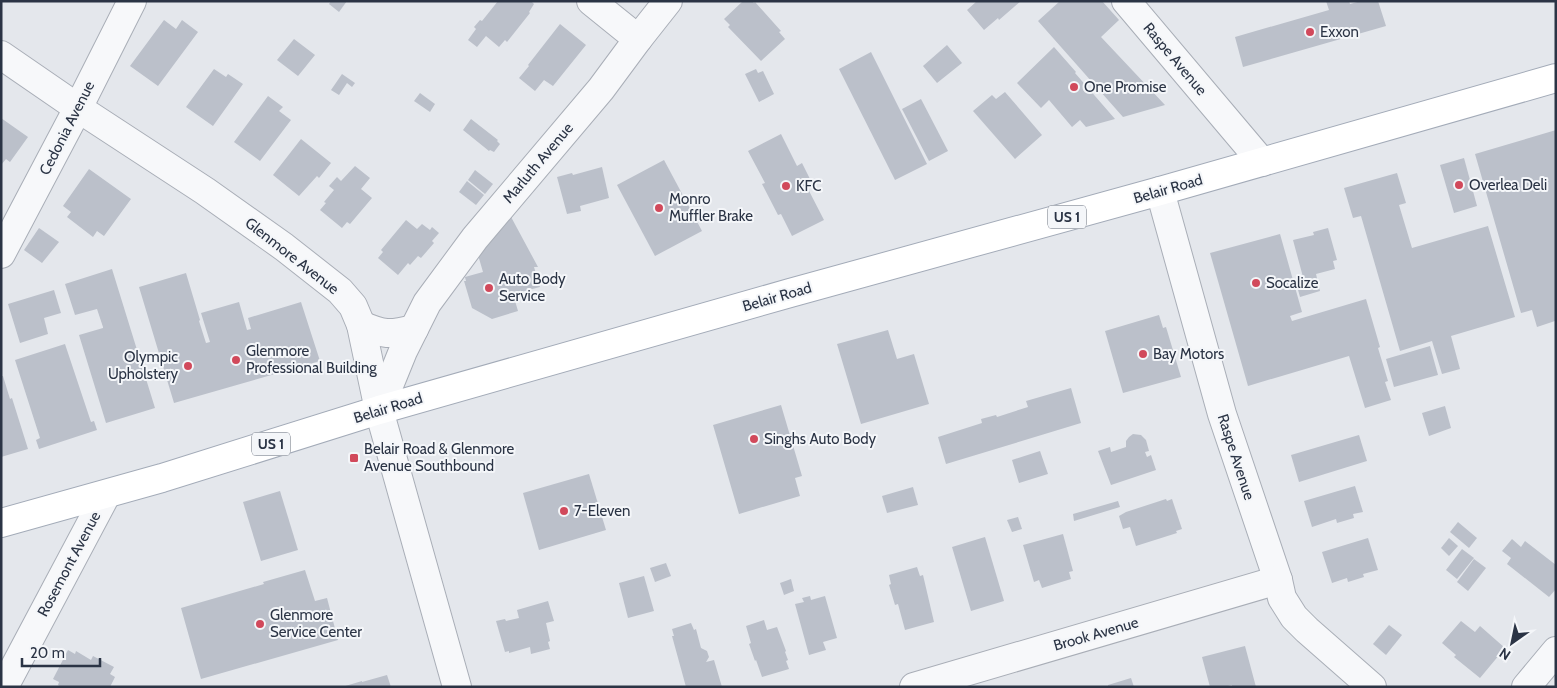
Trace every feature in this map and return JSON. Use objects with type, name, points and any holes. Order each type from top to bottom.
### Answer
[{"type":"main road","name":"Belair Road","points":[[1,522],[106,495],[379,410],[793,292],[1160,192],[1556,78]]},
{"type":"street","name":"Cedonia Avenue","points":[[1,254],[132,1]]},
{"type":"street","points":[[591,1],[638,39]]},
{"type":"street","name":"Marluth Avenue","points":[[379,410],[427,302],[476,238],[601,89],[668,1]]},
{"type":"street","name":"Raspe Avenue","points":[[1126,1],[1262,162]]},
{"type":"street","name":"Glenmore Avenue","points":[[1,54],[78,108],[205,190],[316,271],[340,290],[352,306],[361,325],[379,410],[457,687]]},
{"type":"street","name":"Raspe Avenue","points":[[1160,192],[1222,414],[1278,580],[1282,598],[1294,617],[1307,630],[1372,687]]},
{"type":"street","points":[[361,325],[376,332],[392,334],[414,329]]},
{"type":"street","name":"Rosemont Avenue","points":[[4,687],[106,495]]},
{"type":"street","name":"Brook Avenue","points":[[914,687],[1278,580]]},
{"type":"street","points":[[1526,687],[1556,650]]},
{"type":"building","points":[[331,1],[347,1],[339,12],[329,4]]},
{"type":"building","points":[[498,1],[531,1],[534,4],[530,13],[507,42],[505,40],[499,47],[486,36],[477,47],[468,40],[476,29],[474,27],[480,20],[482,21]]},
{"type":"building","points":[[743,1],[755,2],[781,31],[779,32],[785,39],[761,61],[728,27],[730,25],[724,19]]},
{"type":"building","points":[[977,1],[1021,1],[984,30],[967,10]]},
{"type":"building","points":[[1060,1],[1102,1],[1119,20],[1101,37],[1165,105],[1123,117],[1038,21]]},
{"type":"building","name":"Exxon","points":[[1326,1],[1349,1],[1350,4],[1361,1],[1378,1],[1386,26],[1243,67],[1235,37],[1329,10]]},
{"type":"building","points":[[164,20],[176,29],[182,20],[198,32],[158,86],[130,66]]},
{"type":"building","points":[[560,24],[586,45],[553,86],[544,80],[535,91],[519,78]]},
{"type":"building","points":[[294,39],[315,55],[298,76],[277,60]]},
{"type":"building","points":[[947,45],[962,63],[937,83],[923,66]]},
{"type":"building","points":[[1054,47],[1115,119],[1086,127],[1080,120],[1072,127],[1049,100],[1041,108],[1017,83]]},
{"type":"building","points":[[871,52],[927,164],[895,180],[839,69]]},
{"type":"building","points":[[214,69],[226,77],[228,74],[243,84],[213,126],[186,107]]},
{"type":"building","points":[[756,69],[758,73],[763,71],[774,94],[759,102],[745,74]]},
{"type":"building","points":[[342,74],[355,83],[352,87],[347,83],[339,95],[331,90]]},
{"type":"building","points":[[1005,92],[1042,135],[1015,159],[973,111],[992,95],[996,99]]},
{"type":"building","points":[[420,93],[435,104],[430,112],[414,101]]},
{"type":"building","points":[[268,96],[283,107],[279,111],[291,120],[260,161],[234,142]]},
{"type":"building","points":[[921,99],[948,151],[929,161],[902,109]]},
{"type":"building","points":[[1,118],[28,137],[10,162],[6,159],[1,165]]},
{"type":"building","points":[[471,119],[498,140],[500,144],[494,152],[489,151],[463,130]]},
{"type":"building","points":[[1556,130],[1556,322],[1537,327],[1532,310],[1521,313],[1475,154]]},
{"type":"building","name":"KFC","points":[[781,134],[797,166],[802,163],[813,185],[807,187],[824,220],[792,236],[781,214],[778,215],[762,184],[765,183],[748,151]]},
{"type":"building","points":[[301,139],[331,163],[319,178],[317,176],[299,196],[273,175]]},
{"type":"building","name":"Overlea Deli","points":[[1464,158],[1477,206],[1454,213],[1440,165]]},
{"type":"building","name":"Monro Muffler Brake","points":[[664,160],[702,231],[655,256],[617,185]]},
{"type":"building","points":[[355,166],[370,178],[361,189],[372,198],[350,224],[347,222],[342,228],[320,210],[334,190],[329,186],[337,177],[341,181]]},
{"type":"building","points":[[602,167],[609,198],[580,206],[581,211],[567,214],[557,177],[572,173],[573,175]]},
{"type":"building","points":[[89,169],[131,199],[104,236],[97,231],[93,237],[67,217],[71,212],[63,206]]},
{"type":"building","points":[[475,170],[493,184],[485,194],[468,180]]},
{"type":"building","points":[[1397,173],[1406,203],[1399,205],[1412,248],[1488,226],[1515,317],[1451,336],[1460,369],[1442,374],[1432,341],[1400,351],[1361,216],[1353,218],[1344,188]]},
{"type":"building","points":[[467,181],[484,195],[476,205],[459,192]]},
{"type":"building","points":[[510,215],[538,267],[534,267],[540,287],[513,294],[518,311],[492,319],[472,308],[464,281],[466,281],[465,277],[483,272],[478,255]]},
{"type":"building","points":[[406,220],[417,229],[422,224],[430,230],[432,227],[439,233],[432,241],[434,243],[421,258],[418,256],[410,265],[408,263],[398,275],[378,258],[383,252],[381,250]]},
{"type":"building","points":[[39,228],[59,242],[42,263],[24,250]]},
{"type":"building","points":[[1328,228],[1337,260],[1333,261],[1335,269],[1316,274],[1320,291],[1300,297],[1295,279],[1303,277],[1293,240],[1314,235],[1313,232]]},
{"type":"building","points":[[1280,234],[1302,312],[1290,316],[1292,321],[1366,299],[1380,347],[1378,348],[1388,381],[1385,382],[1391,400],[1365,408],[1349,356],[1248,386],[1210,253]]},
{"type":"building","points":[[112,269],[155,408],[106,423],[79,335],[103,327],[97,309],[75,315],[65,284]]},
{"type":"building","points":[[186,273],[206,343],[210,342],[201,313],[239,302],[247,330],[251,329],[248,318],[301,302],[320,361],[174,403],[139,287]]},
{"type":"building","points":[[54,290],[61,313],[44,318],[48,334],[20,343],[8,304]]},
{"type":"building","name":"Bay Motors","points":[[1159,315],[1163,328],[1166,327],[1181,377],[1123,393],[1105,331]]},
{"type":"building","points":[[888,330],[897,359],[914,354],[929,404],[861,424],[837,344]]},
{"type":"building","points":[[65,344],[91,422],[94,421],[97,430],[39,449],[36,440],[40,438],[15,360]]},
{"type":"building","points":[[1430,346],[1438,375],[1394,387],[1386,359]]},
{"type":"building","points":[[1,376],[3,376],[10,399],[12,398],[28,449],[1,457]]},
{"type":"building","points":[[1071,388],[1081,423],[946,464],[938,437],[982,423],[981,419],[996,415],[997,417],[1028,407],[1026,401]]},
{"type":"building","points":[[781,405],[802,476],[795,478],[800,496],[739,514],[713,425]]},
{"type":"building","points":[[1445,406],[1451,428],[1429,436],[1422,413]]},
{"type":"building","points":[[1133,434],[1141,435],[1146,440],[1149,451],[1145,452],[1147,457],[1151,455],[1156,470],[1111,485],[1098,451],[1110,447],[1111,452],[1126,447],[1126,441]]},
{"type":"building","points":[[1359,435],[1367,461],[1299,482],[1291,455]]},
{"type":"building","points":[[1040,451],[1048,474],[1019,483],[1012,460]]},
{"type":"building","name":"7-Eleven","points":[[589,474],[606,530],[539,550],[523,493]]},
{"type":"building","points":[[1355,486],[1363,512],[1353,514],[1354,518],[1337,523],[1336,519],[1312,527],[1304,501]]},
{"type":"building","points":[[913,487],[918,505],[887,513],[882,496]]},
{"type":"building","points":[[280,491],[298,550],[261,561],[243,502]]},
{"type":"building","points":[[1166,499],[1167,501],[1172,499],[1182,529],[1176,531],[1177,533],[1136,546],[1130,527],[1123,529],[1119,516]]},
{"type":"building","points":[[1118,501],[1120,507],[1074,521],[1073,514]]},
{"type":"building","points":[[1018,517],[1022,529],[1012,532],[1007,520]]},
{"type":"building","points":[[1458,522],[1477,538],[1469,548],[1450,532]]},
{"type":"building","points":[[1063,534],[1073,571],[1069,572],[1071,579],[1042,588],[1039,580],[1034,582],[1023,545]]},
{"type":"building","points":[[985,537],[1004,601],[971,611],[952,547]]},
{"type":"building","points":[[1368,538],[1378,570],[1363,574],[1364,577],[1348,582],[1347,578],[1332,583],[1322,552]]},
{"type":"building","points":[[1449,538],[1458,546],[1449,556],[1441,548]]},
{"type":"building","points":[[1512,539],[1521,547],[1525,541],[1556,565],[1556,589],[1549,597],[1507,564],[1511,558],[1502,551]]},
{"type":"building","points":[[1462,549],[1474,558],[1457,579],[1446,570]]},
{"type":"building","points":[[1474,559],[1486,568],[1468,591],[1457,582]]},
{"type":"building","points":[[666,563],[671,576],[655,582],[650,568]]},
{"type":"building","points":[[917,567],[920,576],[923,575],[934,622],[905,630],[898,604],[895,605],[889,585],[891,584],[889,575]]},
{"type":"building","name":"Glenmore Service Center","points":[[305,570],[315,601],[327,598],[338,640],[201,679],[181,608]]},
{"type":"building","points":[[644,576],[654,611],[628,618],[619,583]]},
{"type":"building","points":[[791,579],[794,591],[784,595],[780,583]]},
{"type":"building","points":[[810,596],[811,600],[825,596],[837,638],[823,642],[826,650],[809,655],[795,604],[804,602],[802,598]]},
{"type":"building","points":[[548,601],[554,621],[546,623],[550,649],[531,654],[530,647],[509,653],[509,651],[505,652],[496,621],[519,618],[517,610]]},
{"type":"building","points":[[764,620],[767,630],[777,627],[786,651],[788,660],[786,661],[789,669],[762,677],[749,644],[751,643],[746,626]]},
{"type":"building","points":[[1461,621],[1475,632],[1480,626],[1505,648],[1480,678],[1454,657],[1456,655],[1442,643]]},
{"type":"building","points":[[691,623],[694,630],[696,629],[701,648],[707,651],[709,657],[706,662],[714,660],[722,687],[686,687],[672,636],[674,636],[672,629]]},
{"type":"building","points":[[1389,625],[1402,635],[1386,655],[1373,644]]},
{"type":"building","points":[[1245,646],[1256,687],[1232,687],[1232,685],[1210,687],[1202,657]]},
{"type":"building","points":[[68,650],[75,654],[76,651],[91,660],[93,656],[114,667],[110,674],[115,677],[110,687],[61,687],[58,685],[59,682],[53,679]]},
{"type":"building","points":[[387,675],[391,687],[342,687],[362,681]]},
{"type":"building","points":[[1131,678],[1134,687],[1108,687],[1108,685]]},
{"type":"place","name":"Exxon","points":[[1310,32]]},
{"type":"place","name":"One Promise","points":[[1074,87]]},
{"type":"place","name":"Overlea Deli","points":[[1459,185]]},
{"type":"place","name":"KFC","points":[[786,186]]},
{"type":"place","name":"Monro Muffler Brake","points":[[659,208]]},
{"type":"place","name":"Socalize","points":[[1256,283]]},
{"type":"place","name":"Auto Body Service","points":[[489,288]]},
{"type":"place","name":"Bay Motors","points":[[1143,354]]},
{"type":"place","name":"Glenmore Professional Building","points":[[236,360]]},
{"type":"place","name":"Olympic Upholstery","points":[[188,366]]},
{"type":"place","name":"Singhs Auto Body","points":[[754,439]]},
{"type":"place","name":"Belair Road & Glenmore Avenue Southbound","points":[[354,458]]},
{"type":"place","name":"7-Eleven","points":[[564,511]]},
{"type":"place","name":"Glenmore Service Center","points":[[260,624]]}]
